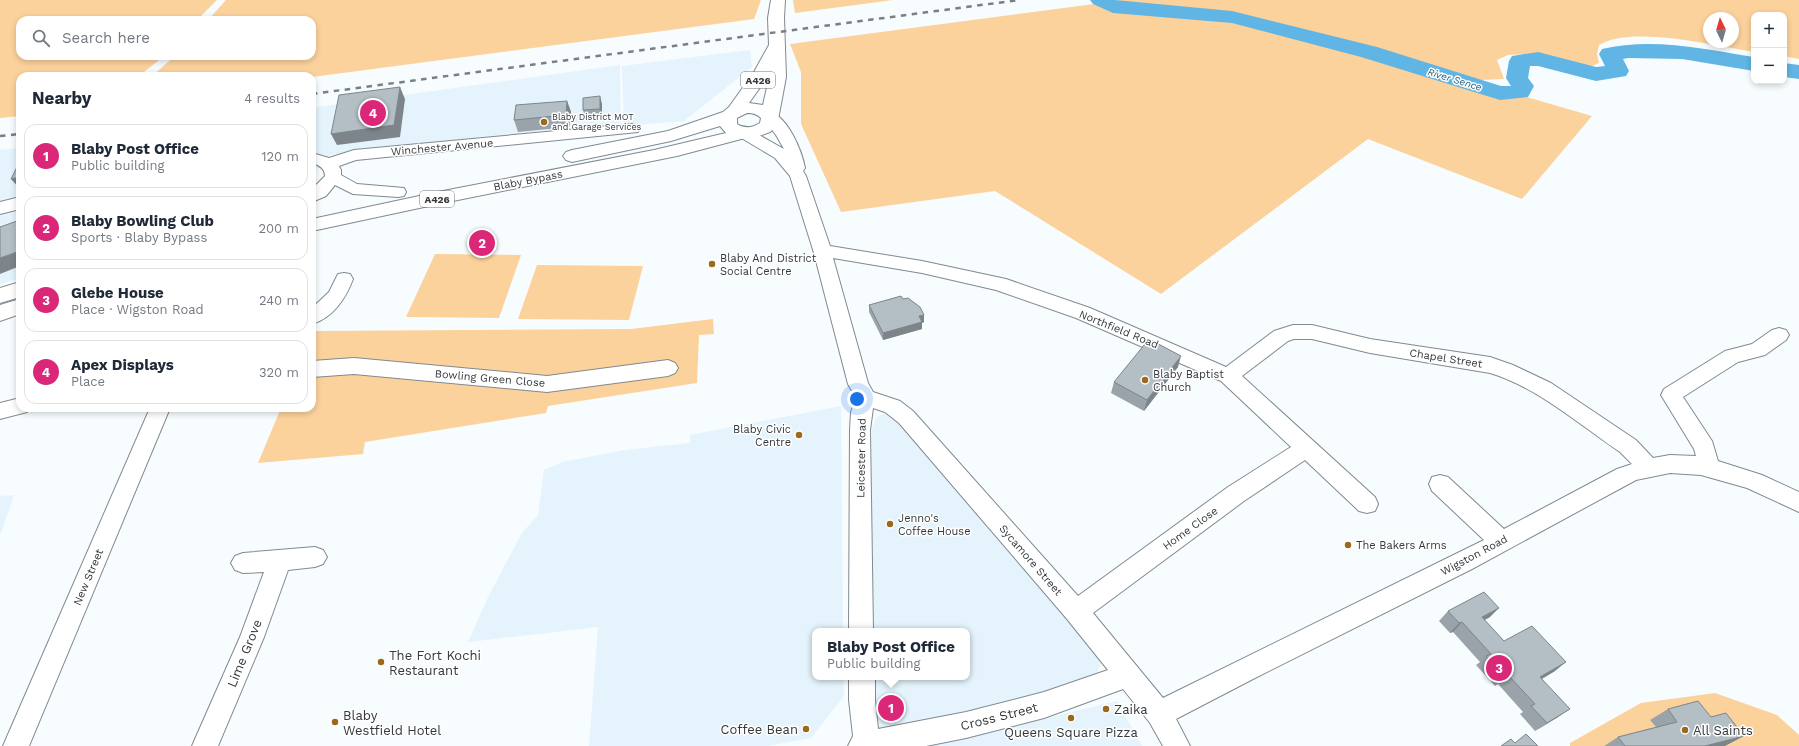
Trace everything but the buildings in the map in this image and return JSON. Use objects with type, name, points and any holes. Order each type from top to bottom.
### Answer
[{"type":"main road","name":"A426","points":[[769,116],[777,84],[776,18],[778,0]]},
{"type":"main road","name":"A426","points":[[732,114],[758,79],[776,46]]},
{"type":"main road","name":"Blaby Bypass","points":[[316,210],[683,133],[706,126],[732,114],[754,108],[765,111],[769,116],[768,125],[751,133],[743,133],[645,157],[316,224]]},
{"type":"main road","points":[[732,114],[728,125],[736,131],[743,133]]},
{"type":"main road","points":[[0,296],[16,290]]},
{"type":"main road","points":[[0,313],[16,307]]},
{"type":"street","points":[[769,116],[780,128],[791,147],[858,384],[866,398]]},
{"type":"street","name":"Winchester Avenue","points":[[316,194],[320,192],[330,171],[354,155],[557,143],[632,129]]},
{"type":"street","points":[[743,133],[781,154],[798,176]]},
{"type":"street","points":[[316,159],[320,160],[330,171],[354,189],[398,192]]},
{"type":"street","points":[[0,208],[16,204]]},
{"type":"street","name":"Northfield Road","points":[[822,253],[835,252],[922,267],[999,284],[1083,313],[1228,376],[1367,504]]},
{"type":"street","points":[[316,315],[327,308],[339,293],[344,279]]},
{"type":"street","name":"Chapel Street","points":[[1228,376],[1281,336],[1293,332],[1312,332],[1370,346],[1490,365],[1506,370],[1544,389],[1628,446],[1648,467]]},
{"type":"street","points":[[1709,468],[1704,447],[1671,395],[1732,356],[1758,350],[1780,335]]},
{"type":"street","name":"Bowling Green Close","points":[[316,369],[354,366],[547,384],[668,368]]},
{"type":"street","name":"Sycamore Street","points":[[866,398],[897,407],[1076,611],[1159,714],[1177,746]]},
{"type":"street","name":"Leicester Road","points":[[861,628],[860,430],[861,412],[866,398]]},
{"type":"street","points":[[0,411],[16,407]]},
{"type":"street","name":"New Street","points":[[16,746],[158,412]]},
{"type":"street","name":"Home Close","points":[[1076,611],[1236,494],[1306,448]]},
{"type":"street","name":"Wigston Road","points":[[1159,714],[1501,541],[1625,475],[1648,467],[1671,464],[1709,468],[1769,487],[1799,502]]},
{"type":"street","points":[[1440,484],[1501,541]]},
{"type":"street","points":[[243,563],[315,556]]},
{"type":"street","name":"Lime Grove","points":[[205,746],[252,637],[280,560]]},
{"type":"street","name":"Cross Street","points":[[865,746],[966,725],[1037,707],[1115,682],[1127,676]]},
{"type":"street","points":[[862,680],[865,746]]},
{"type":"shaded area","points":[[0,0],[217,0],[201,16],[16,16],[16,60],[159,60],[144,72],[16,72],[16,116],[0,118]]},
{"type":"shaded area","points":[[226,0],[761,0],[754,19],[316,76],[316,72],[157,72],[170,60],[316,60],[316,16],[212,16]]},
{"type":"shaded area","points":[[793,0],[893,0],[795,13]]},
{"type":"shaded area","points":[[1120,0],[1799,0],[1799,59],[1787,57],[1787,12],[1751,12],[1751,51],[1731,48],[1739,48],[1739,12],[1703,12],[1703,43],[1653,37],[1614,39],[1599,45],[1597,54],[1599,63],[1592,66],[1525,54],[1508,55],[1497,60],[1504,79],[1481,80],[1288,26],[1223,12],[1120,5],[1106,2]]},
{"type":"shaded area","points":[[1094,4],[1128,10],[1214,16],[1427,68],[1592,116],[1522,199],[1368,139],[1161,294],[995,191],[841,212],[801,124],[801,72],[790,44]]},
{"type":"shaded area","points":[[750,50],[752,67],[684,121],[624,126],[622,66]]},
{"type":"shaded area","points":[[620,65],[621,127],[330,155],[316,171],[316,107]]},
{"type":"shaded area","points":[[16,148],[16,279],[0,284],[0,150]]},
{"type":"shaded area","points":[[435,254],[521,255],[499,318],[406,317]]},
{"type":"shaded area","points":[[537,265],[643,266],[629,320],[518,319]]},
{"type":"shaded area","points":[[713,319],[714,334],[699,335],[697,383],[548,406],[546,413],[365,442],[363,454],[258,463],[279,412],[316,412],[316,331],[631,329]]},
{"type":"shaded area","points":[[841,406],[843,628],[812,628],[812,680],[843,680],[844,696],[811,738],[768,746],[589,746],[598,627],[468,642],[489,595],[522,533],[538,515],[544,470],[562,462],[625,450],[690,443],[690,435]]},
{"type":"shaded area","points":[[889,413],[893,415],[961,488],[1099,658],[1100,666],[1096,675],[1050,698],[877,730],[874,680],[970,680],[970,628],[872,628],[870,520],[872,428],[876,418]]},
{"type":"shaded area","points":[[14,495],[1,533],[0,533],[0,496]]},
{"type":"shaded area","points":[[1715,693],[1777,715],[1799,735],[1799,746],[1570,746],[1570,743],[1641,703]]},
{"type":"shaded area","points":[[1117,701],[1142,746],[932,746]]},
{"type":"waterway","name":"River Sence","points":[[1100,0],[1113,7],[1232,17],[1369,52],[1500,93],[1520,92],[1523,86],[1517,78],[1520,61],[1538,59],[1596,74],[1618,71],[1610,54],[1628,52],[1664,51],[1751,64]]},
{"type":"waterway","name":"River Sence","points":[[1787,70],[1799,72]]},
{"type":"railway","points":[[316,93],[1019,0]]},
{"type":"railway","points":[[0,136],[16,134]]},
{"type":"place","name":"Apex Displays","points":[[373,113]]},
{"type":"place","name":"Blaby District MOT and Garage Services","points":[[544,122]]},
{"type":"place","name":"Blaby Bowling Club","points":[[482,243]]},
{"type":"place","name":"Blaby And District Social Centre","points":[[712,264]]},
{"type":"place","name":"Blaby Baptist Church","points":[[1145,380]]},
{"type":"place","name":"Blaby Civic Centre","points":[[799,435]]},
{"type":"place","name":"Jenno's Coffee House","points":[[890,524]]},
{"type":"place","name":"The Bakers Arms","points":[[1348,545]]},
{"type":"place","name":"The Fort Kochi Restaurant","points":[[381,662]]},
{"type":"place","name":"Glebe House","points":[[1499,668]]},
{"type":"place","name":"Blaby Post Office","points":[[891,708]]},
{"type":"place","name":"Zaika","points":[[1106,709]]},
{"type":"place","name":"Queens Square Pizza","points":[[1071,718]]},
{"type":"place","name":"Blaby Westfield Hotel","points":[[335,722]]},
{"type":"place","name":"Coffee Bean","points":[[806,729]]},
{"type":"place","name":"All Saints","points":[[1685,730]]}]
